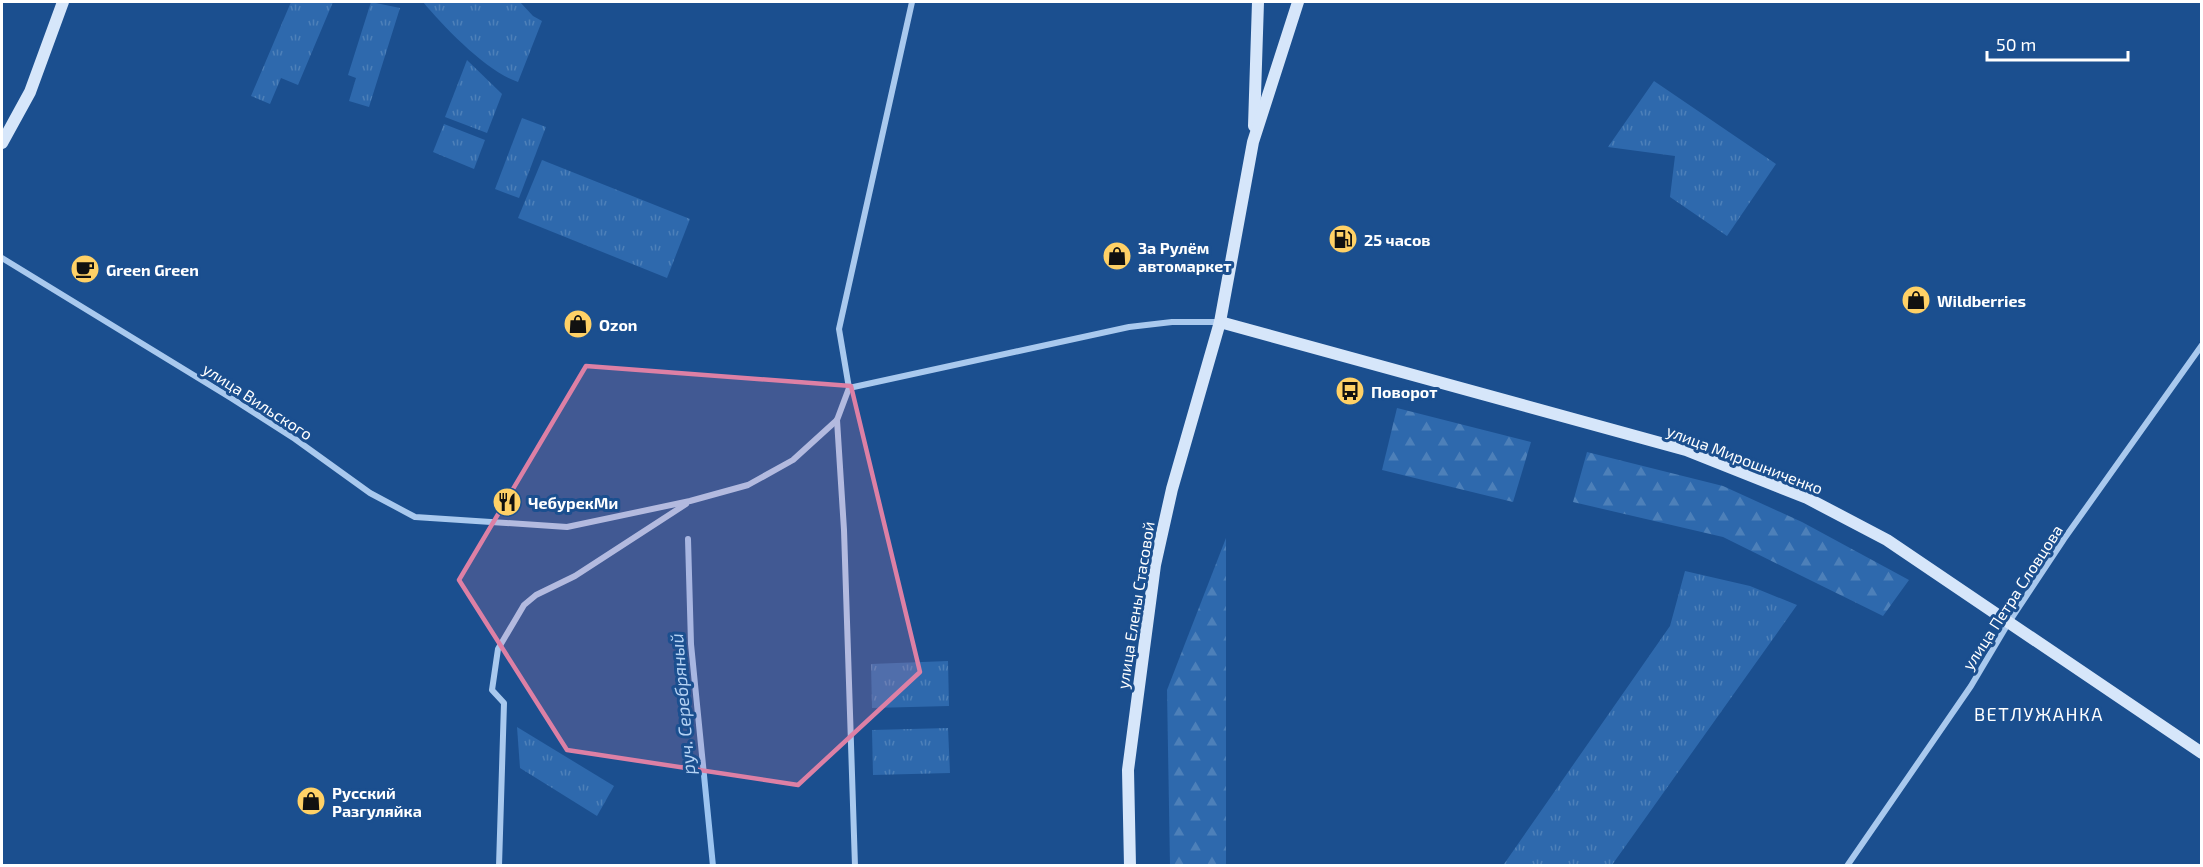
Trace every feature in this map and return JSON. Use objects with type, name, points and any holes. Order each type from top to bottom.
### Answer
[{"type":"main road","points":[[2,143],[30,92],[63,2]]},
{"type":"main road","name":"улица Елены Стасовой","points":[[1253,142],[1258,2]]},
{"type":"main road","name":"улица Елены Стасовой","points":[[1130,866],[1128,770],[1155,565],[1172,489],[1220,322],[1253,142],[1298,2]]},
{"type":"main road","name":"улица Мирошниченко","points":[[1220,322],[1686,450],[1807,498],[1887,540],[2202,753]]},
{"type":"street","points":[[855,866],[844,530],[837,420],[849,388],[839,329],[912,2]]},
{"type":"street","name":"улица Вильского","points":[[2,258],[231,398],[295,439],[370,493],[415,517],[567,527],[690,501]]},
{"type":"street","points":[[849,388],[1129,327],[1172,322],[1220,322]]},
{"type":"street","name":"улица Петра Словцова","points":[[1847,866],[1971,686],[2009,622],[2202,345]]},
{"type":"street","points":[[499,866],[504,703],[492,690],[498,649],[524,605],[536,595],[575,576],[690,501],[748,485],[794,460],[837,420]]},
{"type":"highlighted area","points":[[586,366],[851,386],[920,672],[798,785],[567,750],[459,580]]},
{"type":"green space","points":[[291,2],[333,2],[298,85],[281,78],[270,104],[251,96]]},
{"type":"green space","points":[[371,2],[400,8],[369,107],[349,101],[356,78],[348,75]]},
{"type":"green space","points":[[423,2],[520,2],[533,16],[542,21],[518,82],[493,69],[480,59],[454,36]]},
{"type":"green space","points":[[467,60],[502,94],[487,133],[445,117]]},
{"type":"green space","points":[[1654,81],[1776,164],[1727,236],[1670,197],[1675,156],[1608,147]]},
{"type":"green space","points":[[522,118],[546,127],[519,198],[495,189]]},
{"type":"green space","points":[[444,124],[485,140],[474,169],[433,152]]},
{"type":"green space","points":[[542,160],[690,219],[667,278],[518,218]]},
{"type":"green space","points":[[1397,408],[1531,442],[1513,502],[1382,470]]},
{"type":"green space","points":[[1587,452],[1723,486],[1802,522],[1909,580],[1883,616],[1723,537],[1573,502]]},
{"type":"green space","points":[[1226,538],[1226,865],[1170,865],[1167,690]]},
{"type":"green space","points":[[1685,571],[1750,586],[1797,605],[1612,865],[1504,864],[1670,626]]},
{"type":"green space","points":[[948,661],[949,706],[872,708],[871,664]]},
{"type":"green space","points":[[517,727],[614,786],[597,816],[520,768]]},
{"type":"green space","points":[[948,728],[950,773],[873,775],[872,730]]},
{"type":"waterway","name":"руч. Серебряный","points":[[688,539],[691,644],[713,866]]},
{"type":"place","name":"25 часов","points":[[1343,239]]},
{"type":"place","name":"За Рулём автомаркет","points":[[1117,256]]},
{"type":"place","name":"Green Green","points":[[85,269]]},
{"type":"place","name":"Wildberries","points":[[1916,300]]},
{"type":"place","name":"Ozon","points":[[578,324]]},
{"type":"place","name":"Поворот","points":[[1350,391]]},
{"type":"place","name":"ЧебурекМи","points":[[507,502]]},
{"type":"place","name":"Русский Разгуляйка","points":[[311,801]]},
{"type":"district","name":"ВЕТЛУЖАНКА","points":[[2039,714]]}]
